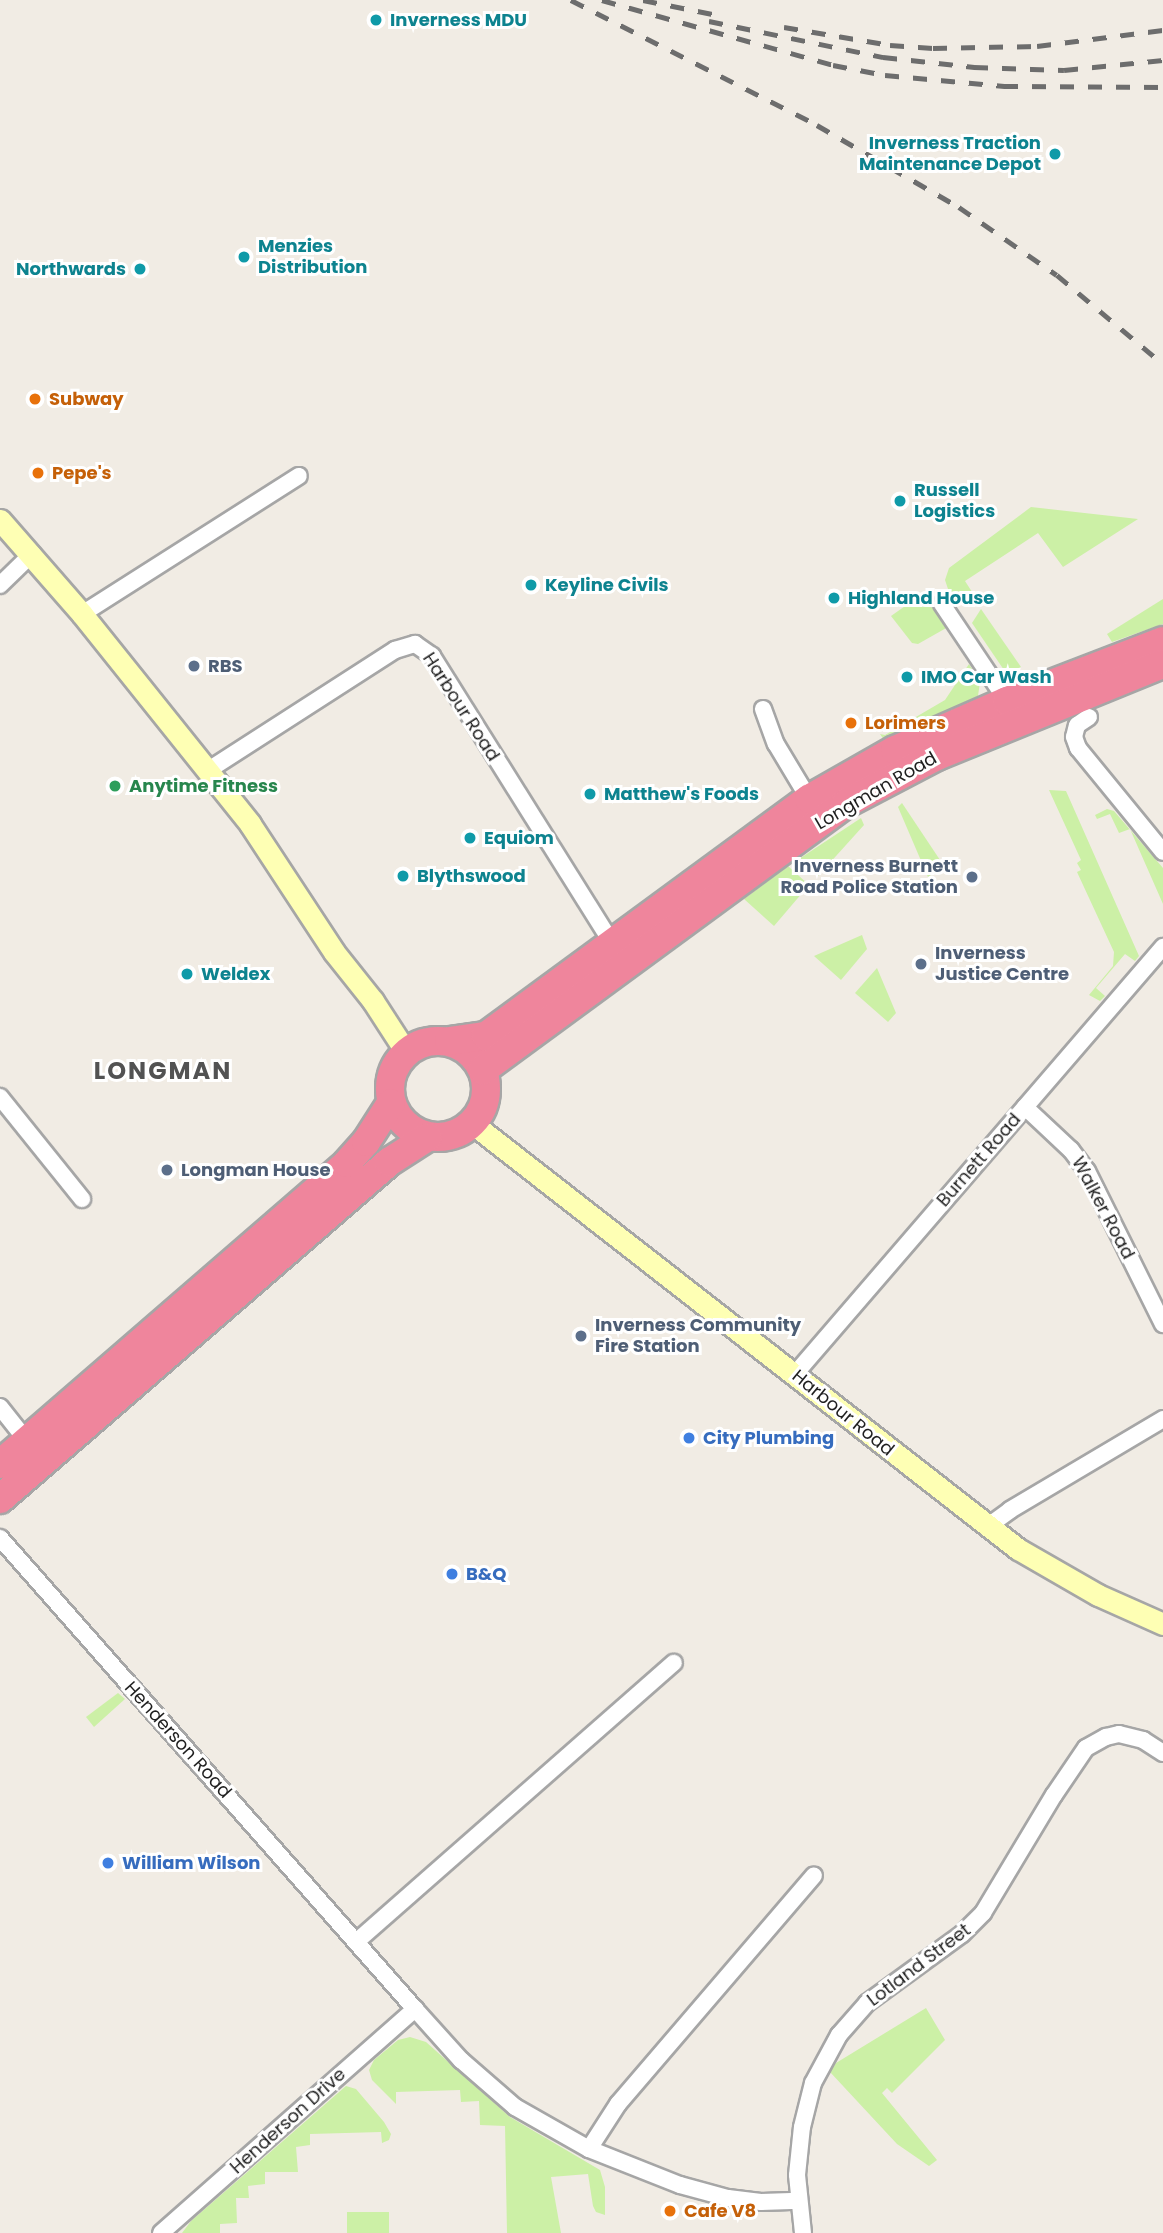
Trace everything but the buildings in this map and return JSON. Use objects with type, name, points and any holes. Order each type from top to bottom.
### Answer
[{"type":"highway","name":"Longman Road","points":[[449,1041],[486,1036],[809,799],[895,750],[1007,701],[1163,642]]},
{"type":"highway","name":"Longman Road","points":[[483,1070],[845,804],[937,756],[1163,664]]},
{"type":"highway","points":[[0,1499],[389,1162],[428,1137],[452,1135],[473,1124],[486,1098],[483,1070],[475,1057],[449,1041],[434,1040],[406,1052],[391,1075],[391,1103],[405,1125],[428,1137]]},
{"type":"highway","points":[[0,1464],[346,1163],[366,1142],[391,1103]]},
{"type":"street","points":[[82,614],[299,476]]},
{"type":"street","points":[[0,520],[82,614],[278,863],[334,952],[373,1001],[406,1052]]},
{"type":"street","points":[[0,584],[32,555]]},
{"type":"street","points":[[942,604],[1007,701]]},
{"type":"street","name":"Harbour Road","points":[[207,771],[395,650],[415,644],[432,656],[612,943]]},
{"type":"street","name":"Longman Road","points":[[763,709],[776,744],[809,799]]},
{"type":"street","points":[[1089,717],[1077,725],[1074,737],[1078,748],[1163,852]]},
{"type":"street","name":"Burnett Road","points":[[794,1374],[1163,947]]},
{"type":"street","points":[[0,1097],[82,1199]]},
{"type":"street","name":"Walker Road","points":[[1025,1107],[1071,1150],[1087,1171],[1163,1324]]},
{"type":"street","name":"Harbour Road","points":[[473,1124],[987,1527],[1052,1572],[1163,1624]]},
{"type":"street","points":[[0,1407],[27,1441]]},
{"type":"street","points":[[987,1527],[1010,1510],[1163,1419]]},
{"type":"street","name":"Henderson Road","points":[[0,1538],[461,2060],[515,2106],[589,2149],[680,2185],[728,2198],[761,2202],[799,2201]]},
{"type":"street","points":[[356,1942],[674,1664]]},
{"type":"street","name":"Lotland Street","points":[[803,2233],[799,2201],[799,2152],[810,2094],[825,2056],[839,2035],[867,2003],[887,1986],[973,1924],[989,1905],[1054,1795],[1086,1748],[1106,1737],[1119,1734],[1143,1740],[1163,1753]]},
{"type":"street","points":[[589,2149],[618,2104],[814,1875]]},
{"type":"street","name":"Henderson Drive","points":[[161,2233],[415,2009]]},
{"type":"green space","points":[[1031,507],[1138,519],[1063,567],[1038,533],[965,581],[974,595],[960,605],[951,598],[945,580],[949,568]]},
{"type":"green space","points":[[1163,599],[1163,624],[1112,642],[1107,634]]},
{"type":"green space","points":[[919,601],[935,609],[948,627],[918,644],[912,643],[891,616],[908,604]]},
{"type":"green space","points":[[981,609],[1021,667],[1006,673],[972,623]]},
{"type":"green space","points":[[969,664],[980,682],[978,696],[884,740],[880,734],[885,735],[945,700]]},
{"type":"green space","points":[[1049,790],[1066,791],[1139,956],[1135,961],[1125,954],[1096,988],[1105,996],[1100,1001],[1089,995],[1113,966],[1114,952],[1077,872],[1081,870],[1077,863],[1081,860]]},
{"type":"green space","points":[[902,803],[944,866],[928,877],[898,807]]},
{"type":"green space","points":[[1107,809],[1114,811],[1130,829],[1119,833],[1110,814],[1097,819],[1095,815]]},
{"type":"green space","points":[[861,818],[864,825],[818,876],[799,859]]},
{"type":"green space","points":[[1131,830],[1163,868],[1163,904]]},
{"type":"green space","points":[[788,866],[809,885],[774,926],[744,899]]},
{"type":"green space","points":[[862,935],[867,949],[841,980],[814,956]]},
{"type":"green space","points":[[877,968],[896,1013],[888,1022],[855,993]]},
{"type":"green space","points":[[118,1693],[125,1699],[94,1727],[86,1717]]},
{"type":"green space","points":[[926,2008],[945,2040],[892,2093],[887,2088],[882,2093],[937,2160],[929,2166],[897,2144],[830,2072],[836,2063]]},
{"type":"green space","points":[[410,2037],[426,2042],[510,2117],[600,2170],[605,2187],[605,2215],[596,2212],[593,2206],[588,2174],[551,2177],[561,2233],[507,2233],[505,2126],[480,2125],[479,2101],[461,2102],[460,2090],[396,2092],[396,2104],[372,2080],[369,2070],[374,2060],[398,2040]]},
{"type":"green space","points":[[346,2086],[356,2089],[384,2122],[391,2134],[389,2140],[382,2143],[381,2132],[310,2134],[310,2145],[296,2147],[298,2172],[265,2172],[265,2184],[248,2186],[249,2198],[236,2198],[237,2223],[220,2224],[220,2233],[182,2233],[191,2221]]},
{"type":"green space","points":[[347,2212],[389,2212],[389,2233],[347,2233]]},
{"type":"railway","points":[[571,0],[817,125],[959,207],[1057,275],[1163,364]]},
{"type":"railway","points":[[602,0],[833,65],[885,75],[1004,86],[1163,87]]},
{"type":"railway","points":[[643,0],[722,16]]},
{"type":"railway","points":[[709,21],[883,57],[974,67],[1064,70],[1163,60]]},
{"type":"railway","points":[[784,27],[890,45],[933,48],[1037,46],[1163,30]]},
{"type":"place","name":"Inverness MDU","points":[[376,20]]},
{"type":"place","name":"Inverness Traction Maintenance Depot","points":[[1055,154]]},
{"type":"place","name":"Menzies Distribution","points":[[244,257]]},
{"type":"place","name":"Northwards","points":[[140,269]]},
{"type":"place","name":"Subway","points":[[35,399]]},
{"type":"place","name":"Pepe's","points":[[38,473]]},
{"type":"place","name":"Russell Logistics","points":[[900,501]]},
{"type":"place","name":"Keyline Civils","points":[[531,585]]},
{"type":"place","name":"Highland House","points":[[834,598]]},
{"type":"place","name":"RBS","points":[[194,666]]},
{"type":"place","name":"IMO Car Wash","points":[[907,677]]},
{"type":"place","name":"Lorimers","points":[[851,723]]},
{"type":"place","name":"Anytime Fitness","points":[[115,786]]},
{"type":"place","name":"Matthew's Foods","points":[[590,794]]},
{"type":"place","name":"Equiom","points":[[470,838]]},
{"type":"place","name":"Blythswood","points":[[403,876]]},
{"type":"place","name":"Inverness Burnett Road Police Station","points":[[972,877]]},
{"type":"place","name":"Inverness Justice Centre","points":[[921,964]]},
{"type":"place","name":"Weldex","points":[[187,974]]},
{"type":"place","name":"Longman House","points":[[167,1170]]},
{"type":"place","name":"Inverness Community Fire Station","points":[[581,1336]]},
{"type":"place","name":"City Plumbing","points":[[689,1438]]},
{"type":"place","name":"B&Q","points":[[452,1574]]},
{"type":"place","name":"William Wilson","points":[[108,1863]]},
{"type":"place","name":"Cafe V8","points":[[670,2211]]},
{"type":"district","name":"LONGMAN","points":[[163,1071]]}]
